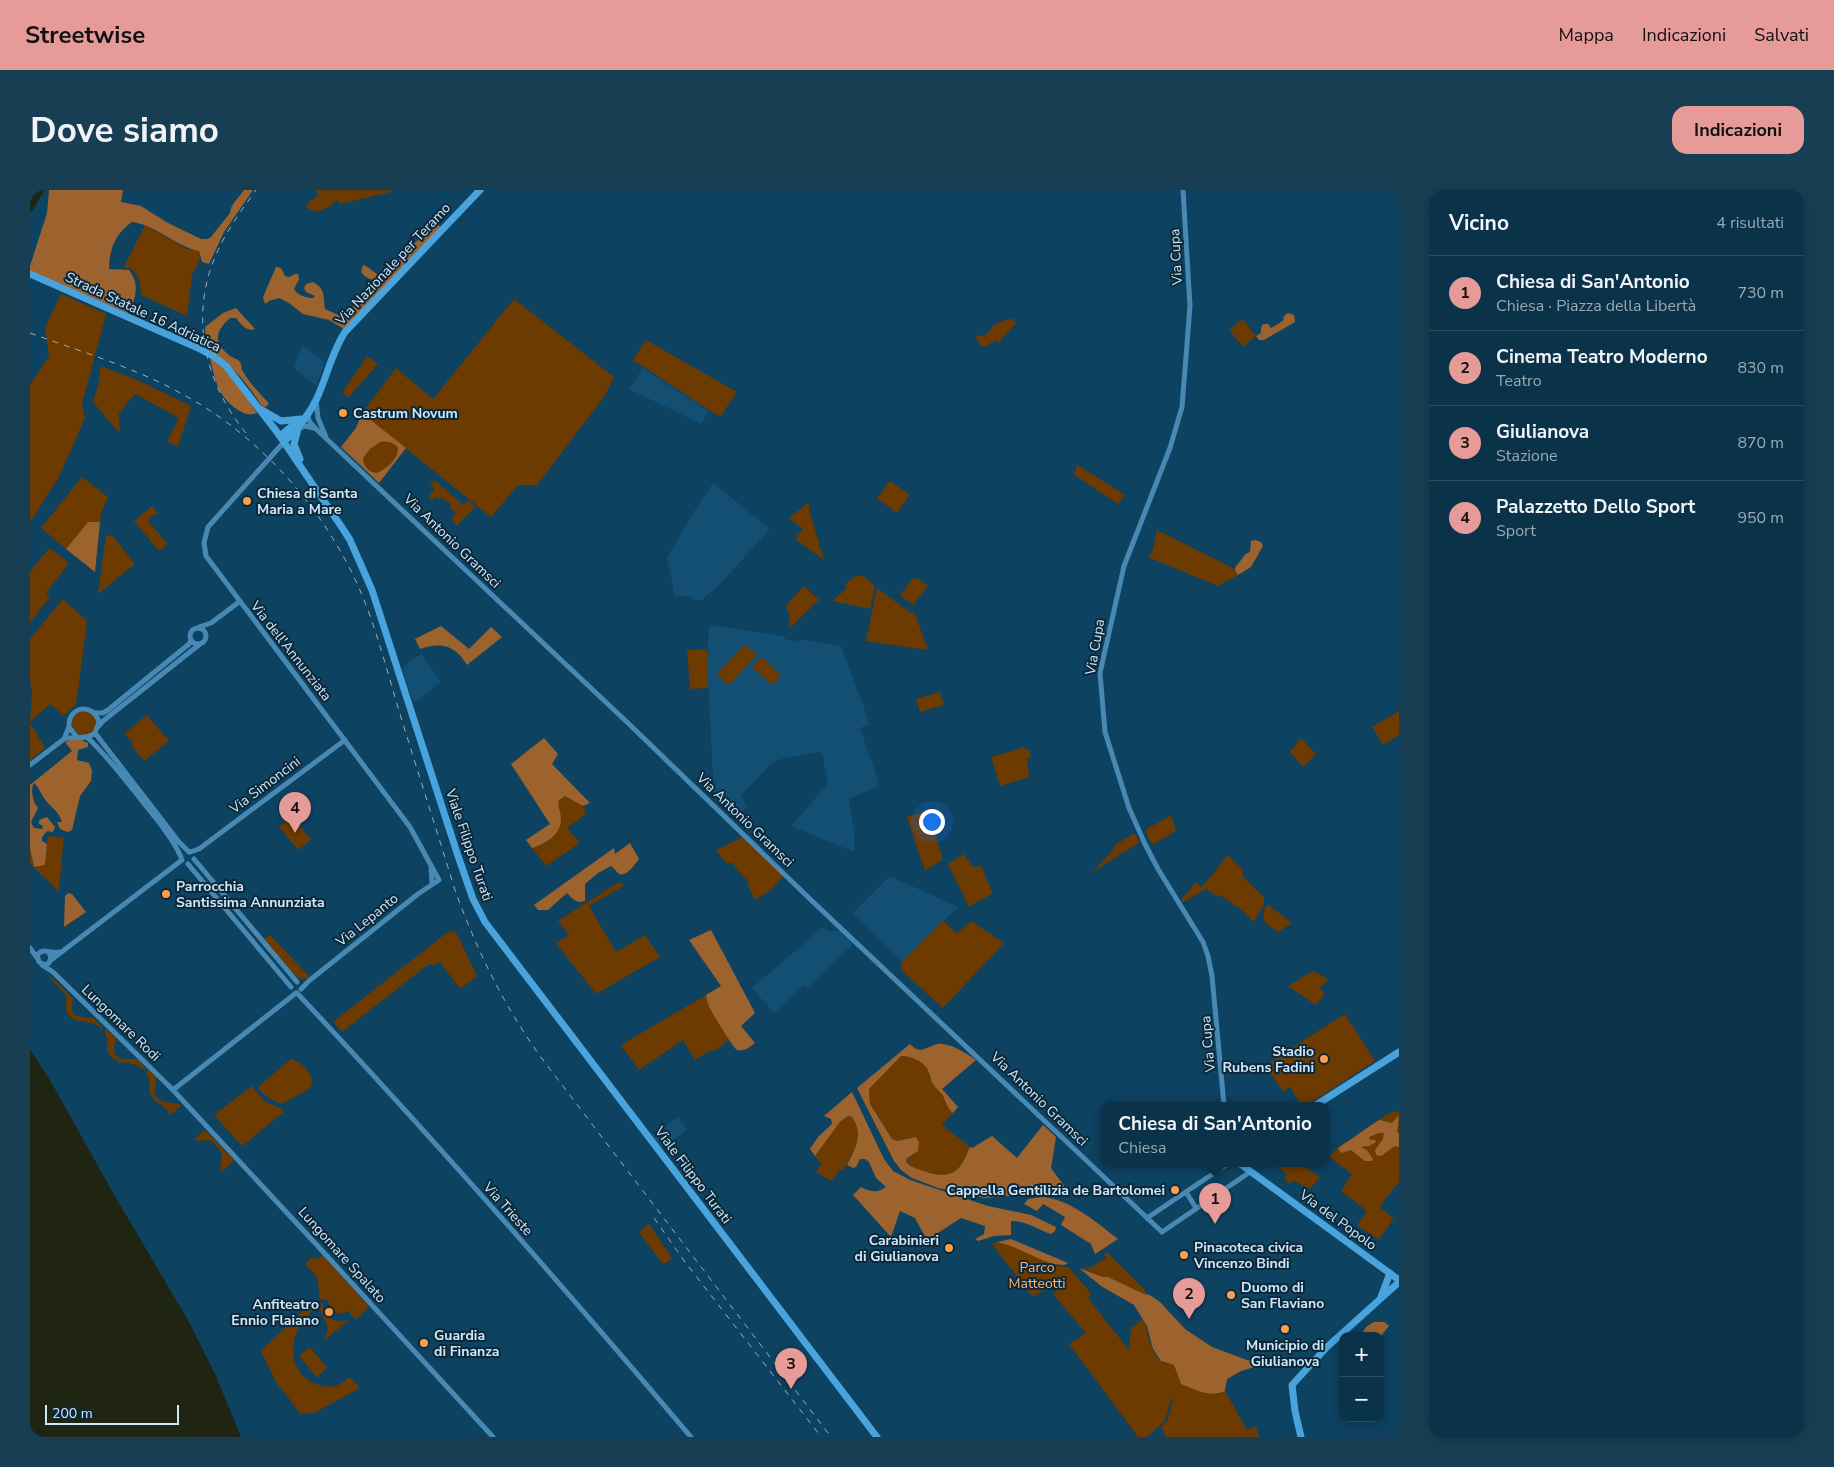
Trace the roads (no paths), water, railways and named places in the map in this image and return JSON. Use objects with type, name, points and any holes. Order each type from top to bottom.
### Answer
[{"type":"main road","name":"Via Nazionale per Teramo","points":[[282,439],[298,428],[308,414],[316,400],[337,346],[345,332],[480,190]]},
{"type":"main road","name":"Strada Statale 16 Adriatica","points":[[30,274],[198,348],[226,366],[239,381]]},
{"type":"main road","name":"Viale Filippo Turati","points":[[239,381],[282,439],[350,540],[372,590],[457,852],[473,899],[485,922],[877,1437]]},
{"type":"main road","points":[[260,409],[281,421],[301,419]]},
{"type":"main road","name":"Via Nazionale per Teramo","points":[[282,439],[308,414]]},
{"type":"main road","points":[[298,428],[294,444],[297,454],[302,461],[302,469]]},
{"type":"main road","points":[[1321,1102],[1399,1052]]},
{"type":"main road","name":"Via del Popolo","points":[[1243,1167],[1396,1278]]},
{"type":"main road","points":[[1378,1265],[1386,1290]]},
{"type":"main road","points":[[1301,1437],[1292,1385],[1310,1365],[1381,1298],[1396,1278]]},
{"type":"street","name":"Via Cupa","points":[[1183,190],[1190,306],[1182,408],[1170,448],[1124,566],[1100,673],[1100,694],[1105,732],[1132,816],[1144,844],[1203,942],[1208,956],[1212,976],[1224,1102]]},
{"type":"street","name":"Via Antonio Gramsci","points":[[316,400],[319,423]]},
{"type":"street","name":"Via Antonio Gramsci","points":[[308,414],[319,423],[328,440]]},
{"type":"street","name":"Via Antonio Gramsci","points":[[308,414],[309,421],[315,428],[623,718],[811,900],[1162,1232],[1196,1208]]},
{"type":"street","points":[[298,428],[306,426],[315,428]]},
{"type":"street","name":"Via dell'Annunziata","points":[[282,439],[272,454],[213,521],[205,534],[206,556],[410,827],[439,880]]},
{"type":"street","points":[[88,738],[95,734],[103,721],[189,644],[191,632],[211,624],[239,602]]},
{"type":"street","points":[[30,765],[64,739],[69,727],[70,717],[77,710],[86,708],[95,713],[102,713],[108,710],[204,641],[211,624]]},
{"type":"street","points":[[198,628],[203,629],[206,636]]},
{"type":"street","points":[[191,640],[200,644]]},
{"type":"street","points":[[95,713],[99,726]]},
{"type":"street","points":[[69,727],[76,736]]},
{"type":"street","points":[[95,734],[179,842],[192,855],[298,988]]},
{"type":"street","points":[[64,739],[76,736],[88,738],[99,746],[160,823],[184,861],[291,988],[298,988]]},
{"type":"street","name":"Via Simoncini","points":[[192,855],[345,740]]},
{"type":"street","points":[[184,861],[184,853],[192,855]]},
{"type":"street","points":[[30,948],[38,962],[48,964],[61,951],[192,855]]},
{"type":"street","name":"Via dell'Annunziata","points":[[431,865],[432,884]]},
{"type":"street","name":"Via Lepanto","points":[[173,1090],[298,988],[439,880]]},
{"type":"street","points":[[30,948],[40,952],[45,950],[49,953],[61,951]]},
{"type":"street","points":[[37,958],[40,952]]},
{"type":"street","points":[[49,953],[53,972]]},
{"type":"street","name":"Lungomare Rodi","points":[[42,964],[53,972],[173,1090]]},
{"type":"street","points":[[288,998],[292,984],[298,988]]},
{"type":"street","name":"Via Trieste","points":[[298,988],[305,999],[579,1305],[691,1437]]},
{"type":"street","name":"Lungomare Spalato","points":[[173,1090],[492,1437]]},
{"type":"street","points":[[1147,1218],[1223,1167]]},
{"type":"street","points":[[1186,1192],[1196,1208],[1250,1172]]},
{"type":"waterway","points":[[30,207],[40,190]]},
{"type":"railway","points":[[246,433],[220,393],[211,371],[203,325],[204,301],[208,278],[216,255],[234,221],[256,190]]},
{"type":"railway","points":[[30,333],[108,361],[166,385],[210,410],[234,428],[279,469],[318,516],[349,567],[365,602],[455,890],[482,957],[504,999],[543,1060],[831,1437]]},
{"type":"railway","points":[[654,1218],[685,1262],[819,1434]]},
{"type":"place","name":"Castrum Novum","points":[[343,413]]},
{"type":"place","name":"Chiesa di Santa Maria a Mare","points":[[247,501]]},
{"type":"place","name":"Palazzetto Dello Sport","points":[[295,833]]},
{"type":"place","name":"Parrocchia Santissima Annunziata","points":[[166,894]]},
{"type":"place","name":"Stadio Rubens Fadini","points":[[1324,1059]]},
{"type":"place","name":"Cappella Gentilizia de Bartolomei","points":[[1175,1190]]},
{"type":"place","name":"Chiesa di San'Antonio","points":[[1215,1224]]},
{"type":"place","name":"Carabinieri di Giulianova","points":[[949,1248]]},
{"type":"place","name":"Pinacoteca civica Vincenzo Bindi","points":[[1184,1255]]},
{"type":"place","name":"Duomo di San Flaviano","points":[[1231,1295]]},
{"type":"place","name":"Anfiteatro Ennio Flaiano","points":[[329,1312]]},
{"type":"place","name":"Cinema Teatro Moderno","points":[[1189,1319]]},
{"type":"place","name":"Municipio di Giulianova","points":[[1285,1329]]},
{"type":"place","name":"Guardia di Finanza","points":[[424,1343]]},
{"type":"place","name":"Giulianova","points":[[791,1389]]},
{"type":"park label","name":"Parco Matteotti","points":[[1037,1276]]}]
